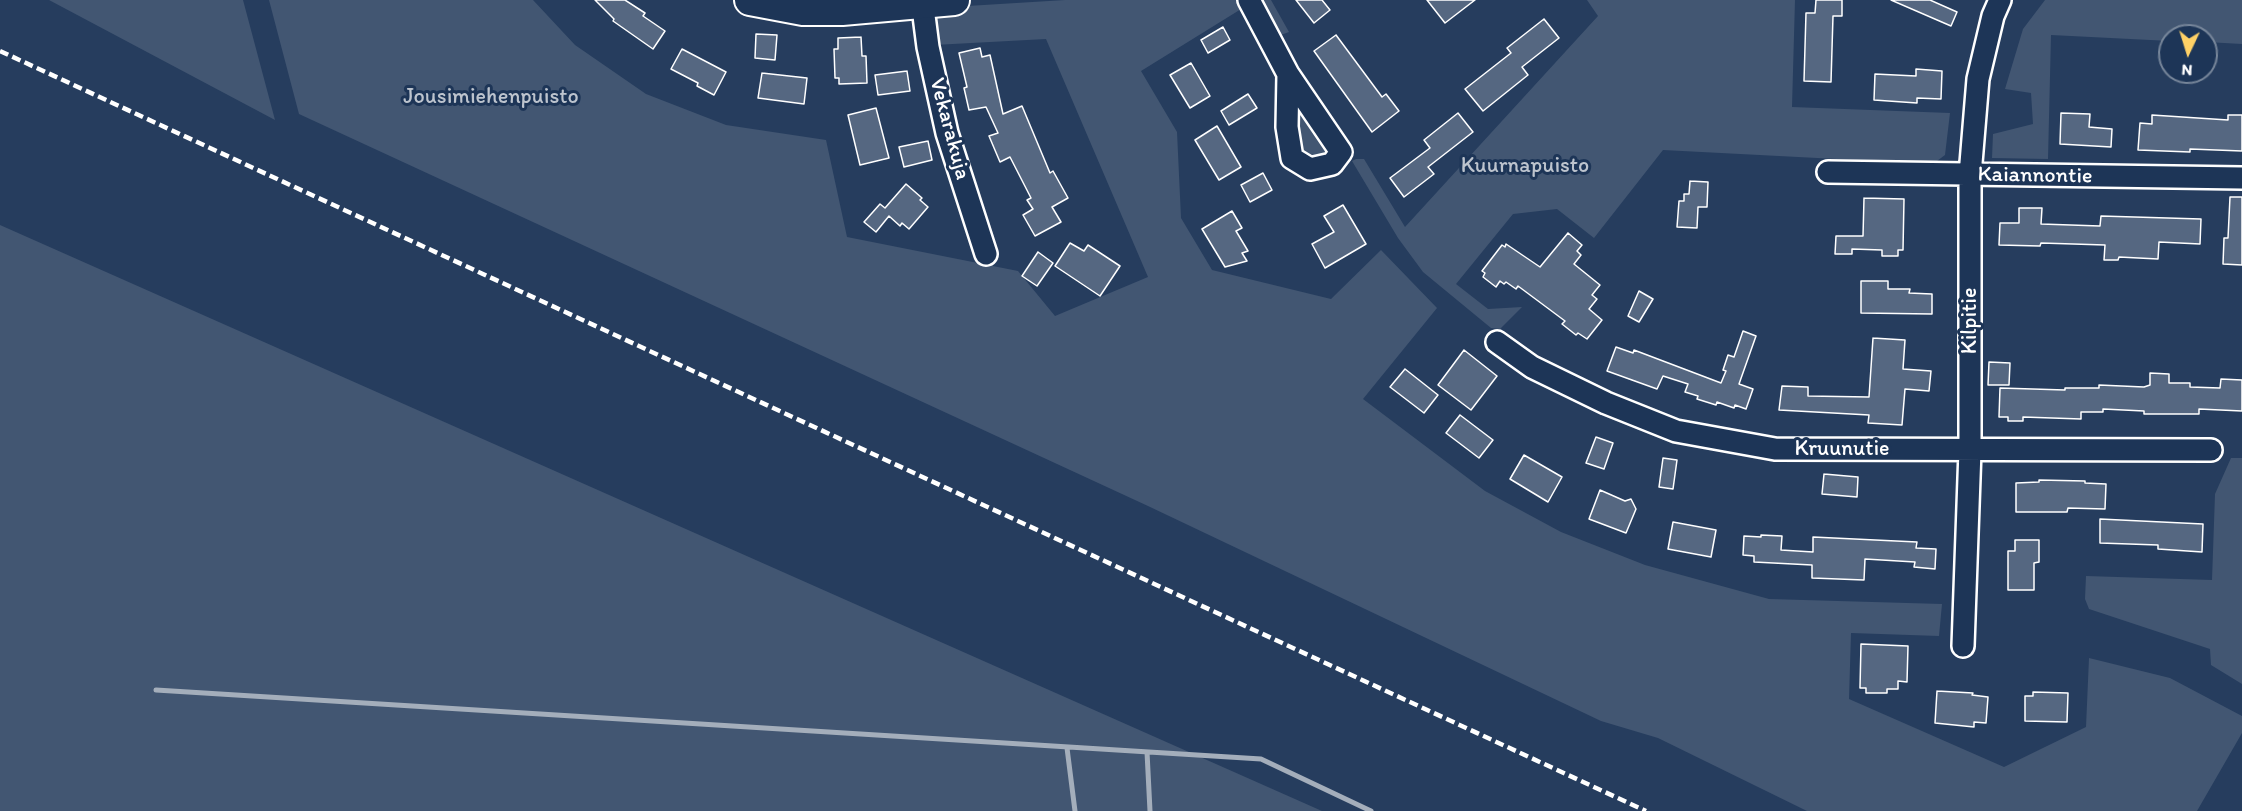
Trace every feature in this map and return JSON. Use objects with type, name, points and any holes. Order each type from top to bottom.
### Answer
[{"type":"street","points":[[750,0],[803,10],[842,10],[922,1],[954,0]]},
{"type":"street","points":[[1249,0],[1288,74]]},
{"type":"street","name":"Kilpitie","points":[[1963,646],[1970,450],[1970,175],[1978,79],[1993,16],[2000,0]]},
{"type":"street","name":"Vekarakuja","points":[[922,1],[928,47],[947,133],[986,254]]},
{"type":"street","name":"Kaiannontie","points":[[1828,172],[2242,178]]},
{"type":"street","name":"Kruunutie","points":[[1497,342],[1532,367],[1606,403],[1676,431],[1775,449],[2211,450]]},
{"type":"green space","points":[[49,0],[243,0],[275,120]]},
{"type":"green space","name":"Jousimiehenpuisto","points":[[269,0],[533,0],[575,45],[646,94],[726,125],[826,140],[847,237],[1018,271],[1055,316],[1148,277],[1046,39],[934,45],[933,23],[935,18],[951,7],[1065,0],[1242,0],[1246,6],[1141,71],[1177,132],[1181,218],[1212,270],[1331,299],[1381,250],[1437,308],[1363,399],[1485,491],[1561,532],[1645,565],[1769,599],[1942,604],[1939,636],[1851,633],[1849,699],[2004,767],[2086,727],[2089,658],[2170,678],[2242,716],[2242,733],[2197,811],[1807,811],[1658,738],[1601,721],[1148,506],[299,114]]},
{"type":"green space","points":[[1256,0],[1271,0],[1289,32],[1278,36]]},
{"type":"green space","name":"Kuurnapuisto","points":[[1587,0],[1795,0],[1792,107],[1950,113],[1945,155],[1933,164],[1663,150],[1594,238],[1557,209],[1513,214],[1456,284],[1488,309],[1522,307],[1500,329],[1491,328],[1423,272],[1398,238],[1352,161],[1364,159],[1405,227],[1598,16]]},
{"type":"green space","points":[[2045,0],[2242,0],[2242,44],[2218,43],[2218,24],[2158,24],[2158,40],[2051,35],[2048,159],[1992,158],[1993,134],[2033,124],[2031,93],[2005,89],[2023,29]]},
{"type":"green space","points":[[1297,93],[1327,145],[1327,158],[1298,159]]},
{"type":"green space","points":[[0,225],[1322,811],[0,811]]},
{"type":"green space","points":[[2231,458],[2242,458],[2242,684],[2211,665],[2210,649],[2089,609],[2085,599],[2086,576],[2212,580],[2215,494]]},
{"type":"building","points":[[595,0],[625,0],[645,13],[643,16],[665,31],[653,49],[613,21],[614,19]]},
{"type":"building","points":[[1296,0],[1322,0],[1330,10],[1314,23]]},
{"type":"building","points":[[1427,0],[1475,0],[1445,23]]},
{"type":"building","points":[[1816,0],[1842,0],[1842,16],[1833,16],[1831,82],[1804,81],[1806,13],[1815,13]]},
{"type":"building","points":[[1891,0],[1930,0],[1957,12],[1951,26]]},
{"type":"building","points":[[1544,19],[1559,38],[1522,67],[1528,75],[1483,111],[1465,89],[1511,53],[1507,48]]},
{"type":"building","points":[[1223,27],[1230,40],[1208,53],[1201,40]]},
{"type":"building","points":[[756,34],[777,35],[775,60],[755,58]]},
{"type":"building","points":[[1336,35],[1382,97],[1386,94],[1399,111],[1372,132],[1314,51]]},
{"type":"building","points":[[861,37],[862,56],[866,56],[867,83],[839,84],[839,78],[835,78],[834,49],[838,49],[838,38]]},
{"type":"building","points":[[980,48],[982,57],[990,55],[1003,114],[1022,106],[1050,173],[1053,171],[1068,198],[1052,207],[1061,222],[1035,236],[1023,215],[1033,209],[1027,200],[1031,198],[1010,157],[1000,162],[989,136],[998,133],[986,107],[969,110],[964,88],[967,87],[959,53]]},
{"type":"building","points":[[682,49],[726,72],[714,95],[697,86],[698,83],[671,69]]},
{"type":"building","points":[[1191,63],[1210,96],[1190,108],[1170,75]]},
{"type":"building","points":[[1916,69],[1942,71],[1941,99],[1917,98],[1917,103],[1874,100],[1875,74],[1916,76]]},
{"type":"building","points":[[907,71],[910,91],[878,95],[875,75]]},
{"type":"building","points":[[762,73],[807,78],[804,104],[758,98]]},
{"type":"building","points":[[1248,94],[1257,108],[1229,125],[1221,111]]},
{"type":"building","points":[[876,108],[889,158],[860,165],[848,115]]},
{"type":"building","points":[[1458,113],[1473,132],[1428,167],[1434,174],[1404,197],[1390,178],[1430,148],[1424,140]]},
{"type":"building","points":[[2061,113],[2090,114],[2089,127],[2112,129],[2111,147],[2060,144]]},
{"type":"building","points":[[2152,115],[2228,120],[2228,115],[2242,115],[2242,151],[2138,150],[2140,123],[2152,124]]},
{"type":"building","points":[[1217,126],[1241,167],[1219,180],[1195,140]]},
{"type":"building","points":[[928,141],[932,160],[904,167],[899,147]]},
{"type":"building","points":[[1263,173],[1272,190],[1250,202],[1241,185]]},
{"type":"building","points":[[1690,181],[1708,182],[1707,207],[1698,207],[1697,228],[1677,227],[1679,201],[1684,201],[1684,194],[1689,194]]},
{"type":"building","points":[[906,184],[922,198],[920,200],[928,207],[909,229],[902,223],[900,226],[889,216],[876,232],[864,222],[880,204],[885,208]]},
{"type":"building","points":[[2230,197],[2242,197],[2242,265],[2223,264],[2224,238],[2228,238]]},
{"type":"building","points":[[1864,198],[1904,199],[1903,250],[1898,250],[1898,256],[1882,256],[1882,250],[1852,249],[1852,254],[1835,254],[1836,236],[1863,236]]},
{"type":"building","points":[[1343,205],[1366,244],[1325,268],[1312,244],[1334,232],[1324,216]]},
{"type":"building","points":[[2019,208],[2042,208],[2041,224],[2100,226],[2101,216],[2201,219],[2200,244],[2159,242],[2158,259],[2119,257],[2118,260],[2104,260],[2105,245],[2041,243],[2040,246],[1999,245],[2000,223],[2019,223]]},
{"type":"building","points":[[1232,211],[1242,228],[1236,231],[1248,251],[1242,253],[1247,261],[1225,267],[1202,229]]},
{"type":"building","points":[[1568,233],[1582,245],[1577,251],[1581,255],[1574,264],[1600,285],[1592,295],[1597,299],[1589,309],[1602,320],[1587,339],[1578,333],[1576,335],[1562,324],[1565,321],[1518,286],[1516,289],[1500,281],[1496,287],[1483,277],[1485,273],[1482,271],[1502,245],[1505,247],[1506,244],[1540,267]]},
{"type":"building","points":[[1070,243],[1084,251],[1088,245],[1120,266],[1100,296],[1055,266]]},
{"type":"building","points":[[1038,252],[1053,263],[1037,286],[1022,276]]},
{"type":"building","points":[[1861,281],[1888,281],[1888,289],[1910,289],[1909,293],[1932,294],[1932,314],[1861,313]]},
{"type":"building","points":[[1639,291],[1653,299],[1639,322],[1628,316]]},
{"type":"building","points":[[1743,331],[1756,336],[1739,384],[1753,389],[1746,409],[1735,405],[1734,408],[1717,402],[1716,405],[1697,399],[1698,396],[1685,392],[1688,384],[1663,376],[1657,389],[1607,371],[1616,347],[1633,353],[1634,350],[1721,383],[1726,371],[1723,370],[1728,355],[1734,357]]},
{"type":"building","points":[[1873,338],[1905,340],[1903,369],[1931,371],[1929,391],[1905,389],[1902,425],[1868,423],[1869,415],[1779,410],[1782,386],[1808,387],[1808,396],[1869,397]]},
{"type":"building","points":[[1464,350],[1497,376],[1471,410],[1438,385]]},
{"type":"building","points":[[1989,362],[2010,363],[2009,385],[1988,385]]},
{"type":"building","points":[[1405,369],[1438,395],[1424,413],[1390,387]]},
{"type":"building","points":[[2150,373],[2169,374],[2169,383],[2190,383],[2190,387],[2220,388],[2221,379],[2242,380],[2242,411],[2199,409],[2199,414],[2144,414],[2144,411],[2103,409],[2103,412],[2081,412],[2081,419],[2023,417],[2023,421],[2008,421],[2008,417],[1999,417],[2000,388],[2065,390],[2065,388],[2099,388],[2099,385],[2144,387],[2150,385]]},
{"type":"building","points":[[1460,415],[1493,440],[1479,458],[1446,433]]},
{"type":"building","points":[[1596,437],[1613,443],[1604,469],[1586,463]]},
{"type":"building","points":[[1524,455],[1562,477],[1548,502],[1510,479]]},
{"type":"building","points":[[1663,458],[1677,460],[1673,489],[1659,487]]},
{"type":"building","points":[[1824,474],[1858,477],[1857,497],[1822,494]]},
{"type":"building","points":[[2039,480],[2106,484],[2105,509],[2068,508],[2067,512],[2016,512],[2016,483],[2039,482]]},
{"type":"building","points":[[1600,490],[1625,501],[1631,499],[1636,509],[1626,533],[1589,519]]},
{"type":"building","points":[[2100,519],[2203,524],[2202,552],[2158,549],[2158,545],[2100,543]]},
{"type":"building","points":[[1673,522],[1716,530],[1711,557],[1668,549]]},
{"type":"building","points":[[1761,535],[1782,536],[1781,550],[1813,552],[1813,537],[1917,542],[1916,548],[1936,549],[1935,569],[1914,567],[1915,562],[1865,559],[1864,580],[1812,578],[1812,565],[1754,562],[1754,556],[1743,555],[1744,536],[1761,537]]},
{"type":"building","points":[[2015,540],[2039,540],[2039,562],[2034,563],[2034,590],[2008,590],[2008,551],[2015,551]]},
{"type":"building","points":[[1861,644],[1908,646],[1907,682],[1898,681],[1898,689],[1887,689],[1887,693],[1866,693],[1866,688],[1860,688]]},
{"type":"building","points":[[1937,691],[1973,693],[1972,695],[1988,697],[1986,723],[1974,722],[1974,727],[1935,723]]},
{"type":"building","points":[[2033,692],[2068,693],[2067,722],[2025,721],[2025,696],[2033,696]]},
{"type":"waterway","points":[[156,690],[1261,759],[1371,811]]},
{"type":"waterway","points":[[1067,748],[1075,811]]},
{"type":"waterway","points":[[1147,752],[1150,811]]},
{"type":"railway","points":[[0,51],[1646,811]]}]
